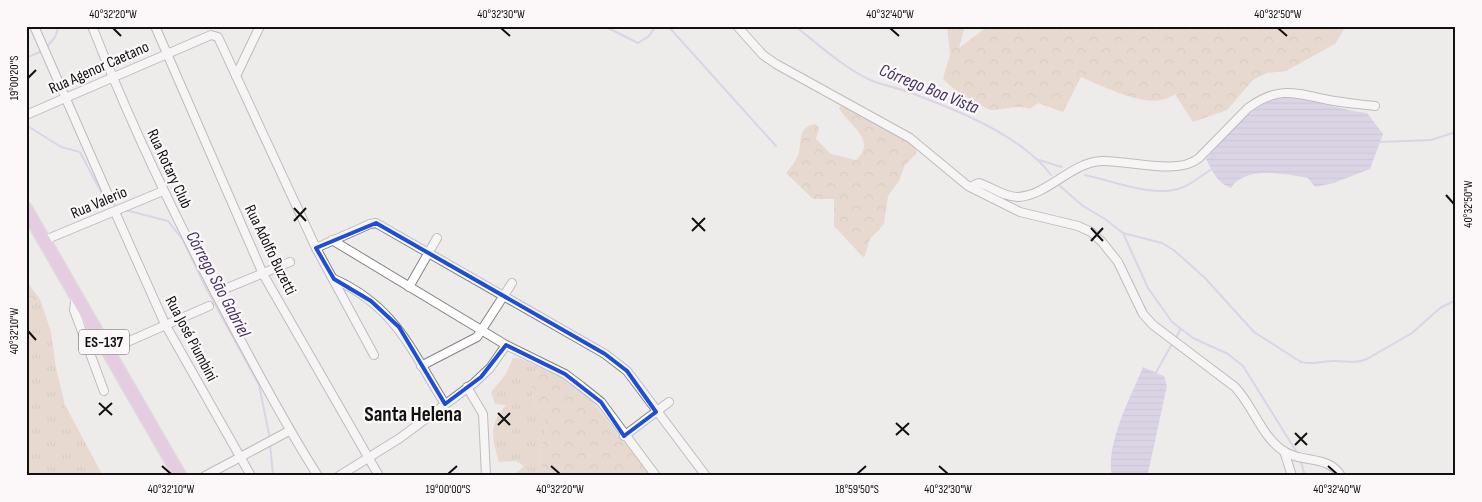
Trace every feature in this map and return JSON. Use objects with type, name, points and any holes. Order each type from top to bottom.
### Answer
[{"type":"main road","name":"ES-137","points":[[26,209],[46,240],[180,476]]},
{"type":"street","points":[[34,26],[109,197]]},
{"type":"street","name":"Rua Rotary Club","points":[[92,26],[112,78],[163,191],[290,431],[318,476]]},
{"type":"street","name":"Rua Adolfo Buzetti","points":[[155,26],[263,274],[379,476]]},
{"type":"street","points":[[260,26],[236,76],[316,248],[374,355]]},
{"type":"street","points":[[736,26],[763,55],[776,64],[910,138],[970,187],[1020,212],[1078,226],[1091,232],[1118,262],[1143,314],[1153,325],[1235,387],[1246,398],[1271,439],[1284,451],[1300,457],[1328,462],[1341,476]]},
{"type":"street","name":"Rua Agenor Caetano","points":[[26,115],[167,53],[211,36],[220,40],[236,76]]},
{"type":"street","points":[[970,187],[979,183],[1009,196],[1018,197],[1040,190],[1084,166],[1101,161],[1176,166],[1190,164],[1199,158],[1248,108],[1256,102],[1279,93],[1296,92],[1325,100],[1374,106]]},
{"type":"street","name":"Rua Valerio","points":[[46,240],[163,191]]},
{"type":"street","name":"Rua José Piumbini","points":[[119,211],[165,324],[251,476]]},
{"type":"street","points":[[316,248],[376,223],[504,296],[615,361],[627,371],[706,476]]},
{"type":"street","points":[[409,287],[437,238]]},
{"type":"street","points":[[332,240],[506,345],[565,374],[600,402],[656,476]]},
{"type":"street","points":[[215,292],[290,262]]},
{"type":"street","points":[[334,279],[371,301],[391,319],[408,340],[421,366],[445,404]]},
{"type":"street","points":[[421,366],[470,342],[483,331],[512,283]]},
{"type":"street","points":[[76,295],[74,310],[104,391]]},
{"type":"street","points":[[109,350],[209,306]]},
{"type":"street","points":[[339,476],[400,438],[467,387],[490,368],[506,345]]},
{"type":"street","points":[[467,387],[482,414],[486,476]]},
{"type":"street","points":[[624,436],[669,402]]},
{"type":"street","points":[[205,476],[290,431]]},
{"type":"street","points":[[1284,451],[1292,476]]},
{"type":"highlighted area","points":[[376,223],[605,354],[627,371],[656,412],[624,436],[601,402],[565,374],[506,345],[481,377],[445,404],[399,327],[371,301],[334,279],[316,248]]},
{"type":"green space","points":[[947,26],[965,26],[959,48],[988,26],[1346,26],[1335,44],[1286,71],[1267,73],[1253,80],[1227,110],[1193,122],[1175,94],[1165,99],[1154,101],[1141,99],[1128,96],[1081,77],[1063,112],[1038,103],[1030,109],[1015,107],[987,109],[958,91],[943,78],[950,55]]},
{"type":"green space","points":[[845,104],[879,118],[916,147],[916,154],[905,165],[899,181],[888,196],[884,224],[870,239],[864,258],[834,226],[834,199],[813,199],[786,173],[798,155],[803,131],[816,124],[819,128],[816,139],[831,154],[856,160],[862,153],[864,146],[860,133],[839,108]]},
{"type":"green space","points":[[26,281],[40,299],[26,307]]},
{"type":"green space","points":[[40,299],[51,332],[56,368],[65,405],[103,476],[26,476],[26,307]]},
{"type":"green space","points":[[513,358],[521,359],[539,367],[531,383],[534,407],[545,417],[545,435],[539,461],[547,476],[513,476],[524,466],[516,461],[499,462],[493,432],[496,419],[506,405],[495,404],[491,392],[506,374]]},
{"type":"green space","points":[[539,367],[568,381],[594,403],[650,476],[547,476],[539,461],[545,433],[545,417],[534,407],[531,383]]},
{"type":"shaded area","points":[[1281,96],[1367,113],[1383,134],[1370,169],[1334,183],[1315,187],[1308,178],[1278,173],[1246,176],[1231,188],[1222,183],[1206,159],[1249,114],[1269,101]]},
{"type":"shaded area","points":[[1143,367],[1164,376],[1167,386],[1148,473],[1147,476],[1112,476],[1112,450],[1120,421]]},
{"type":"waterway","name":"Córrego São Gabriel","points":[[46,48],[55,37],[59,26]]},
{"type":"waterway","points":[[604,26],[638,43],[649,36],[656,26]]},
{"type":"waterway","points":[[668,26],[776,146]]},
{"type":"waterway","name":"Córrego Boa Vista","points":[[795,26],[860,75],[950,108],[989,126],[1024,148],[1051,175]]},
{"type":"waterway","name":"Córrego São Gabriel","points":[[26,58],[42,51]]},
{"type":"waterway","name":"Córrego São Gabriel","points":[[26,125],[61,147],[80,152],[103,196],[118,207]]},
{"type":"waterway","points":[[1379,142],[1431,140],[1456,132]]},
{"type":"waterway","points":[[1039,160],[1062,167]]},
{"type":"waterway","points":[[1085,175],[1146,190],[1170,191],[1193,182],[1212,169]]},
{"type":"waterway","name":"Córrego Boa Vista","points":[[1060,186],[1083,206],[1105,219],[1123,233],[1148,288],[1172,322],[1193,338],[1228,354],[1243,366],[1296,451]]},
{"type":"waterway","name":"Córrego São Gabriel","points":[[125,210],[168,221],[183,240],[205,286],[259,385],[270,439]]},
{"type":"waterway","points":[[1123,233],[1162,243],[1175,251],[1205,278],[1254,332],[1301,362],[1363,361],[1412,333],[1440,308],[1456,300]]},
{"type":"waterway","name":"Córrego Boa Vista","points":[[1177,336],[1180,330]]},
{"type":"waterway","points":[[1155,374],[1172,344]]},
{"type":"waterway","name":"Córrego São Gabriel","points":[[270,443],[273,476]]},
{"type":"waterway","name":"Córrego Boa Vista","points":[[1301,462],[1305,476]]},
{"type":"district","name":"Santa Helena","points":[[413,414]]}]
